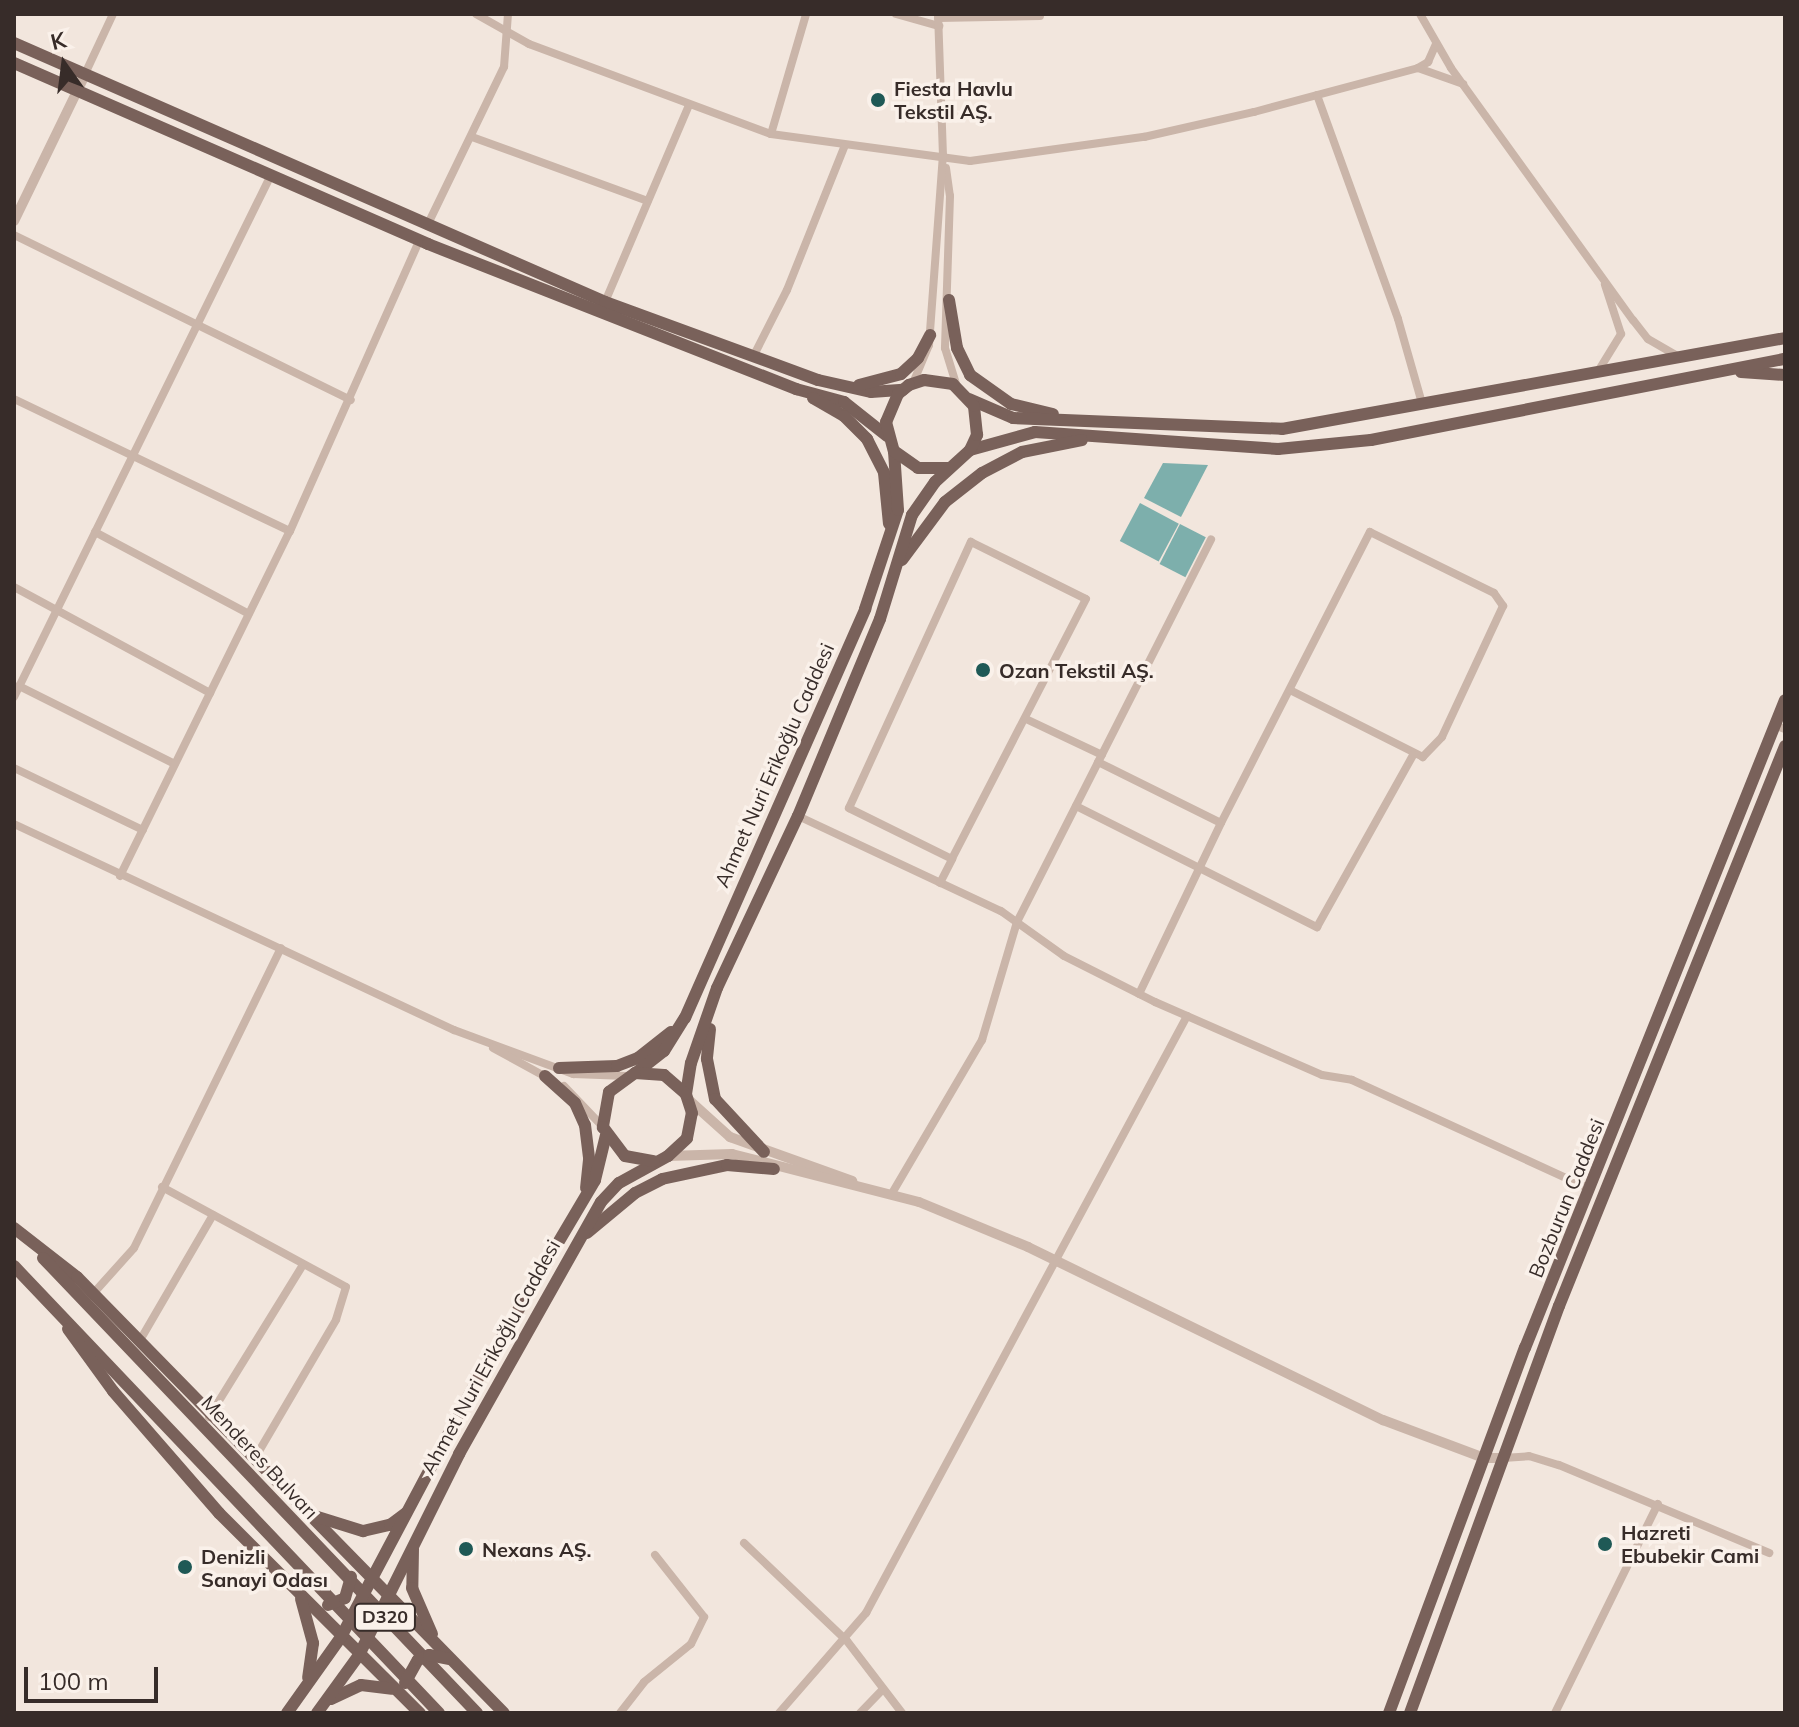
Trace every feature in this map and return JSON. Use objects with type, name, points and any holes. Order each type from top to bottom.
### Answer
[{"type":"main road","points":[[14,43],[84,77],[605,302],[840,386],[871,392],[939,379],[957,387],[969,399],[1013,418],[1282,429],[1596,375],[1785,338]]},
{"type":"main road","points":[[14,63],[419,241],[796,389],[854,407],[888,437],[894,451],[918,468],[948,468],[970,450],[1035,432],[1278,449],[1371,440],[1785,359]]},
{"type":"main road","points":[[949,300],[957,348],[970,375],[1011,404],[1072,419]]},
{"type":"main road","points":[[840,386],[877,383],[901,374],[918,358],[930,335]]},
{"type":"main road","points":[[1717,372],[1785,375]]},
{"type":"main road","points":[[888,437],[890,407],[908,387]]},
{"type":"main road","points":[[796,389],[844,416],[867,439],[888,488],[888,541]]},
{"type":"main road","points":[[969,399],[978,420],[970,450]]},
{"type":"main road","points":[[898,566],[945,502],[982,473],[1039,447],[1104,438]]},
{"type":"main road","name":"Ahmet Nuri Erikoğlu Caddesi","points":[[631,1075],[664,1051],[685,1018],[859,622],[900,498],[894,451]]},
{"type":"main road","name":"Ahmet Nuri Erikoğlu Caddesi","points":[[688,1097],[691,1063],[717,988],[798,816],[898,566],[912,515],[948,468]]},
{"type":"main road","name":"Bozburun Caddesi","points":[[1389,1713],[1484,1458],[1590,1189],[1781,728],[1785,700]]},
{"type":"main road","name":"Bozburun Caddesi","points":[[1410,1713],[1565,1291],[1785,748]]},
{"type":"main road","points":[[717,988],[707,1041],[709,1084],[724,1110],[764,1152]]},
{"type":"main road","points":[[559,1068],[592,1070],[628,1062],[685,1018]]},
{"type":"main road","points":[[631,1075],[664,1075],[688,1097],[691,1126],[668,1156],[654,1161],[625,1156],[604,1131],[604,1103],[631,1075]]},
{"type":"main road","points":[[545,1076],[575,1103],[585,1125],[589,1169],[581,1206]]},
{"type":"main road","name":"Ahmet Nuri Erikoğlu Caddesi","points":[[287,1713],[341,1637],[481,1373],[581,1206],[602,1164],[604,1131]]},
{"type":"main road","name":"Ahmet Nuri Erikoğlu Caddesi","points":[[321,1708],[359,1655],[385,1593],[576,1244],[609,1192],[654,1161]]},
{"type":"main road","points":[[576,1244],[626,1199],[662,1179],[727,1165],[774,1169]]},
{"type":"main road","points":[[14,1228],[138,1343],[254,1461],[297,1517],[346,1555],[504,1713]]},
{"type":"main road","points":[[14,1266],[61,1315],[78,1347],[113,1391],[297,1593],[420,1713]]},
{"type":"main road","name":"Menderes Bulvarı","points":[[88,1298],[297,1517],[477,1713]]},
{"type":"main road","name":"D320","points":[[61,1315],[439,1713]]},
{"type":"main road","points":[[297,1517],[363,1531],[390,1525],[411,1507]]},
{"type":"main road","points":[[415,1539],[412,1588],[437,1644]]},
{"type":"main road","points":[[297,1593],[322,1606],[345,1598],[351,1587],[346,1555]]},
{"type":"main road","points":[[297,1593],[313,1643],[305,1689]]},
{"type":"main road","points":[[409,1702],[405,1683],[411,1666],[429,1655],[453,1660]]},
{"type":"main road","points":[[321,1708],[354,1687],[393,1689]]},
{"type":"street","points":[[14,221],[113,14]]},
{"type":"street","points":[[476,14],[529,44],[688,107],[771,134],[970,161],[1144,137],[1317,95],[1418,68],[1428,62],[1436,44]]},
{"type":"street","points":[[427,226],[504,67],[508,14]]},
{"type":"street","points":[[771,134],[806,14]]},
{"type":"street","points":[[896,14],[938,19],[1040,16]]},
{"type":"street","points":[[1420,14],[1436,44],[1648,339],[1683,358]]},
{"type":"street","points":[[908,387],[926,360],[930,335],[943,156],[938,19]]},
{"type":"street","points":[[1418,68],[1465,85]]},
{"type":"street","points":[[1317,95],[1398,319],[1422,403]]},
{"type":"street","points":[[605,302],[688,107]]},
{"type":"street","points":[[472,137],[648,201]]},
{"type":"street","points":[[753,357],[787,290],[845,145]]},
{"type":"street","points":[[943,156],[950,196],[949,300],[945,348],[957,387]]},
{"type":"street","points":[[14,697],[270,177]]},
{"type":"street","points":[[14,235],[351,400]]},
{"type":"street","points":[[120,876],[290,531],[351,400],[419,241]]},
{"type":"street","points":[[1596,375],[1621,334],[1600,273]]},
{"type":"street","points":[[14,399],[290,531]]},
{"type":"street","points":[[95,532],[249,614]]},
{"type":"street","points":[[1139,994],[1221,823],[1370,532],[1494,593],[1503,613],[1442,737],[1430,753],[1413,755],[1290,690]]},
{"type":"street","points":[[891,1195],[982,1040],[1017,922],[1211,539]]},
{"type":"street","points":[[940,883],[1086,599],[971,542],[849,808],[952,859]]},
{"type":"street","points":[[14,587],[210,693]]},
{"type":"street","points":[[19,686],[175,764]]},
{"type":"street","points":[[1026,719],[1221,823]]},
{"type":"street","points":[[1076,806],[1317,927],[1413,755]]},
{"type":"street","points":[[14,768],[143,830]]},
{"type":"street","points":[[798,816],[1017,922],[1064,956],[1139,994],[1322,1075],[1352,1080],[1590,1189]]},
{"type":"street","points":[[14,824],[120,876],[479,1040],[575,1094],[604,1131]]},
{"type":"street","points":[[88,1298],[134,1248],[281,948]]},
{"type":"street","points":[[779,1713],[847,1641],[1187,1016]]},
{"type":"street","points":[[479,1040],[580,1075],[631,1075]]},
{"type":"street","points":[[688,1097],[719,1131],[764,1152],[891,1195]]},
{"type":"street","points":[[668,1156],[732,1154],[774,1169],[919,1202],[1056,1260],[1383,1420],[1484,1458],[1529,1456],[1559,1465],[1769,1553]]},
{"type":"street","points":[[162,1187],[346,1287],[336,1320],[254,1461]]},
{"type":"street","points":[[138,1343],[213,1215]]},
{"type":"street","points":[[209,1418],[303,1265]]},
{"type":"street","points":[[1555,1713],[1658,1504]]},
{"type":"street","points":[[744,1543],[847,1641],[902,1713]]},
{"type":"street","points":[[620,1713],[644,1682],[691,1644],[704,1617],[655,1555]]},
{"type":"street","points":[[860,1713],[883,1689]]},
{"type":"water","points":[[1163,463],[1208,465],[1181,517],[1144,498]]},
{"type":"water","points":[[1140,503],[1179,524],[1159,562],[1120,541]]},
{"type":"water","points":[[1180,524],[1206,537],[1185,577],[1160,564]]},
{"type":"place","name":"Fiesta Havlu Tekstil AŞ.","points":[[878,100]]},
{"type":"place","name":"Ozan Tekstil AŞ.","points":[[983,670]]},
{"type":"place","name":"Hazreti Ebubekir Cami","points":[[1605,1544]]},
{"type":"place","name":"Nexans AŞ.","points":[[466,1549]]},
{"type":"place","name":"Denizli Sanayi Odası","points":[[185,1567]]}]
